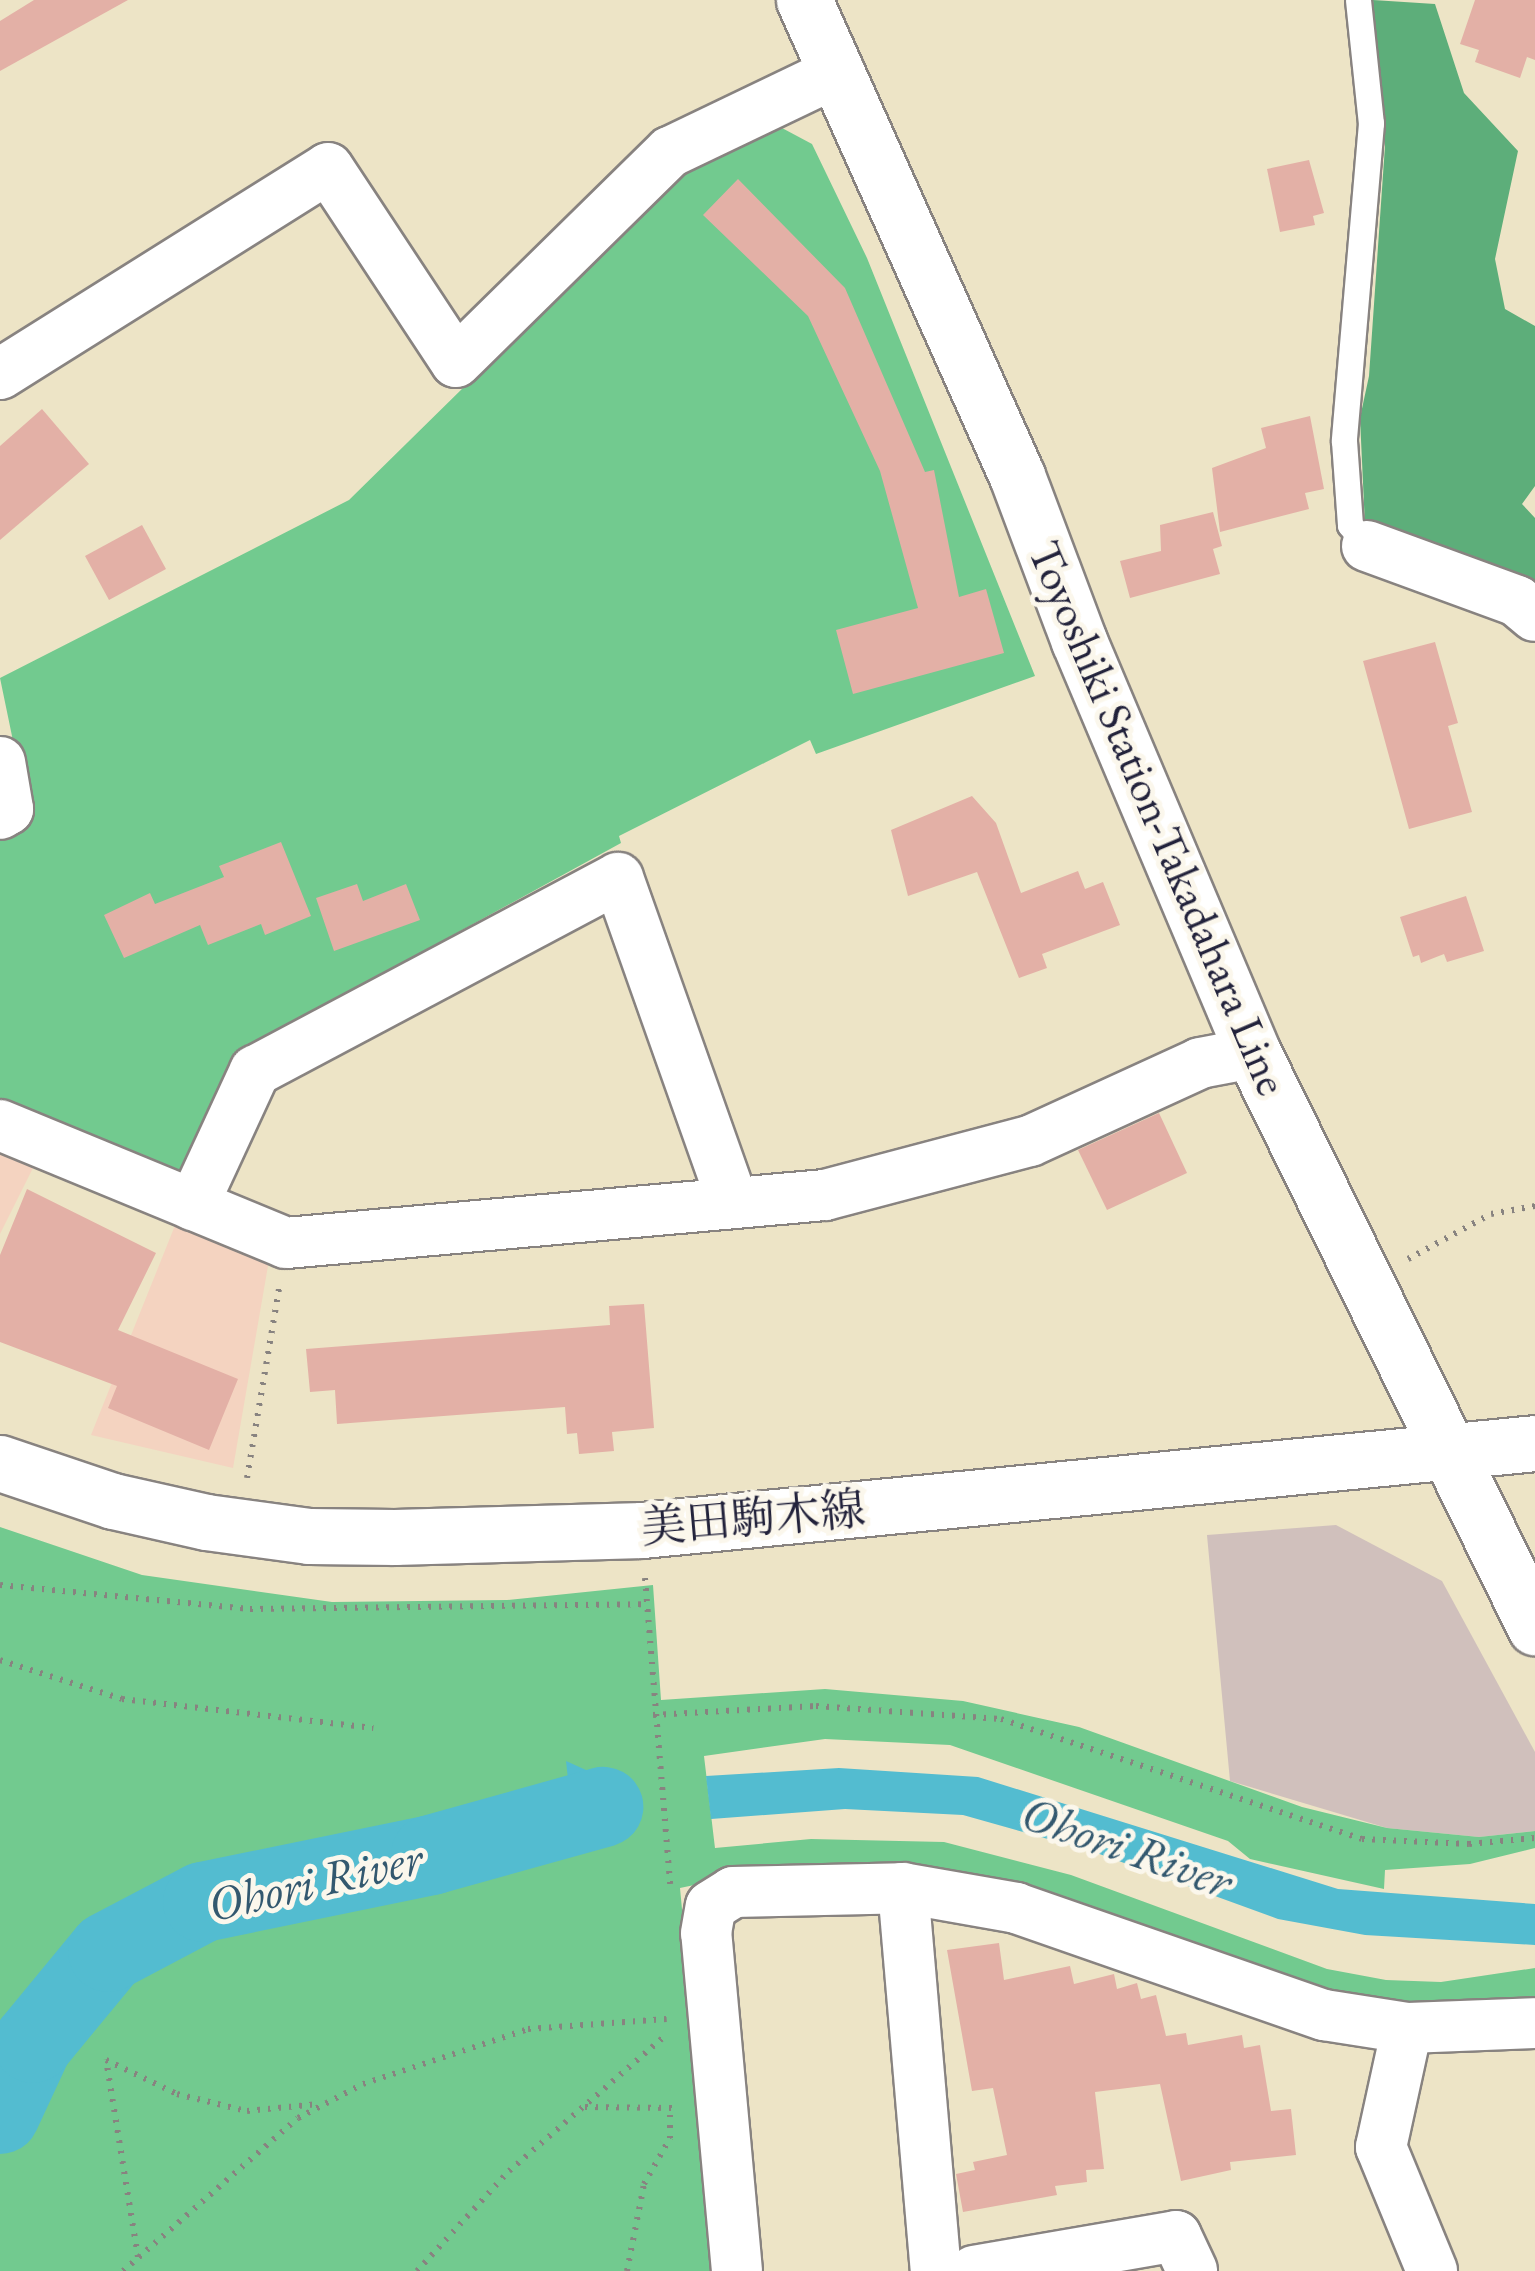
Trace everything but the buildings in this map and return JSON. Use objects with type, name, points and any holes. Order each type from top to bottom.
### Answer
[{"type":"main road","name":"Toyoshiki Station-Takadahara Line","points":[[804,0],[1018,476],[1078,641],[1253,1053],[1442,1449],[1535,1627]]},
{"type":"main road","name":"美田駒木線","points":[[0,1463],[113,1502],[206,1522],[309,1536],[394,1537],[642,1530],[1524,1444]]},
{"type":"street","points":[[0,374],[328,168],[456,362],[670,152],[839,71]]},
{"type":"street","points":[[1367,546],[1517,600],[1535,616]]},
{"type":"street","points":[[0,762],[8,810],[0,814]]},
{"type":"street","points":[[193,1204],[255,1071],[618,878],[733,1202]]},
{"type":"street","points":[[0,1125],[286,1242],[825,1195],[1030,1141],[1200,1063],[1253,1053]]},
{"type":"street","points":[[737,2271],[706,1933],[712,1906],[732,1892],[774,1887],[903,1888],[1016,1908],[1324,2015],[1407,2028],[1535,2023]]},
{"type":"street","points":[[903,1888],[936,2271]]},
{"type":"street","points":[[1407,2028],[1381,2147],[1432,2271]]},
{"type":"street","points":[[974,2271],[1176,2236],[1192,2271]]},
{"type":"lane","points":[[1358,0],[1371,123],[1344,441],[1350,525],[1367,546]]},
{"type":"path","points":[[1398,1264],[1491,1214],[1535,1206]]},
{"type":"path","points":[[246,1485],[286,1242]]},
{"type":"path","points":[[645,1578],[653,1715],[672,1905]]},
{"type":"path","points":[[0,1585],[250,1610],[646,1604]]},
{"type":"path","points":[[0,1660],[122,1699],[372,1728]]},
{"type":"path","points":[[653,1715],[816,1706],[1000,1719],[1362,1838],[1468,1844],[1535,1838]]},
{"type":"path","points":[[123,2271],[298,2118],[363,2084],[528,2029],[683,2020],[509,2172],[417,2271]]},
{"type":"path","points":[[138,2258],[106,2060],[178,2094],[246,2111],[327,2104]]},
{"type":"path","points":[[585,2107],[670,2108],[670,2138],[644,2184],[627,2271]]},
{"type":"shaded area","points":[[0,1154],[33,1168],[0,1234]]},
{"type":"shaded area","points":[[176,1223],[269,1260],[233,1468],[91,1435]]},
{"type":"shaded area","points":[[1336,1525],[1442,1581],[1535,1752],[1535,1831],[1479,1837],[1387,1828],[1230,1781],[1207,1535]]},
{"type":"green space","points":[[1373,0],[1435,4],[1464,93],[1518,151],[1495,259],[1505,309],[1535,326],[1535,486],[1522,504],[1535,518],[1535,589],[1365,526],[1360,418],[1369,376],[1385,146]]},
{"type":"green space","points":[[782,128],[812,144],[867,258],[1035,676],[816,754],[810,740],[619,836],[621,843],[236,1054],[184,1170],[166,1176],[0,1107],[0,839],[30,823],[0,678],[349,500],[688,167]]},
{"type":"green space","points":[[0,1527],[142,1575],[332,1602],[507,1600],[653,1585],[661,1700],[825,1689],[963,1701],[1079,1727],[1302,1807],[1387,1828],[1479,1837],[1535,1831],[1535,1848],[1470,1864],[1385,1870],[1384,1889],[1250,1859],[1228,1841],[950,1745],[825,1739],[704,1756],[715,1848],[811,1839],[944,1842],[1071,1875],[1327,1969],[1386,1980],[1441,1982],[1535,1968],[1535,2008],[1384,2001],[1317,1988],[889,1865],[765,1870],[680,1888],[716,2271],[0,2271]]},
{"type":"water","points":[[566,1761],[606,1779],[611,1826],[576,1852]]},
{"type":"water","points":[[839,1768],[978,1777],[1338,1889],[1535,1904],[1535,1945],[1365,1935],[1278,1919],[1094,1852],[963,1815],[845,1809],[711,1819],[706,1776]]},
{"type":"waterway","name":"Ohori River","points":[[0,2114],[33,2043],[108,1952],[203,1902],[431,1855],[603,1807]]}]
